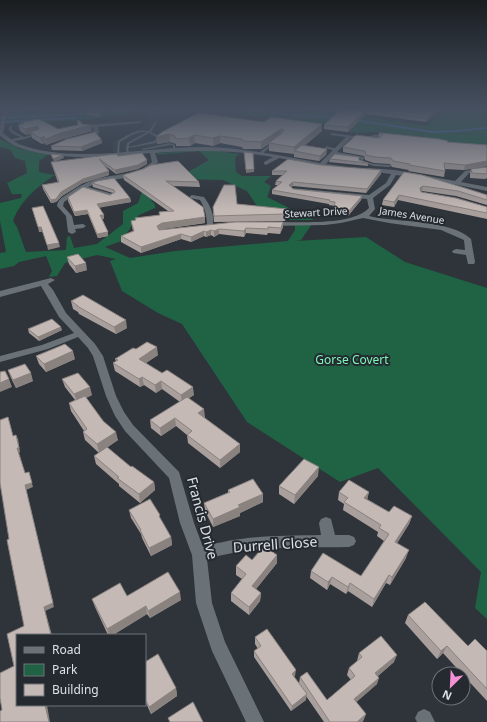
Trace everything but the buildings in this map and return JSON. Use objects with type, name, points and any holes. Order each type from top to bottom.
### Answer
[{"type":"street","points":[[12,143],[40,151],[80,155],[118,153],[127,150],[152,151],[214,149],[261,153],[279,159],[345,168]]},
{"type":"street","points":[[321,165],[343,143]]},
{"type":"street","points":[[40,151],[53,146]]},
{"type":"street","points":[[83,226],[72,229],[69,216],[61,209],[60,203],[65,198],[83,187],[98,181],[123,177],[147,167],[154,162],[152,151]]},
{"type":"street","points":[[333,152],[355,155],[362,158]]},
{"type":"street","points":[[80,155],[75,160],[84,160]]},
{"type":"street","points":[[269,162],[279,159]]},
{"type":"street","points":[[363,169],[392,169],[487,189]]},
{"type":"street","points":[[293,189],[307,186],[370,197],[388,184],[392,169]]},
{"type":"street","points":[[457,182],[467,172],[486,170]]},
{"type":"street","points":[[83,187],[111,195]]},
{"type":"street","points":[[192,196],[205,196],[213,226],[202,226]]},
{"type":"street","name":"Stewart Drive","points":[[264,224],[340,222],[352,220],[368,214],[372,207],[370,197]]},
{"type":"street","name":"James Avenue","points":[[364,216],[384,221],[418,224],[451,231],[467,240],[472,262]]},
{"type":"street","points":[[456,251],[470,253]]},
{"type":"street","name":"Francis Drive","points":[[0,294],[47,282],[54,302],[62,315],[92,346],[98,356],[110,396],[119,413],[130,428],[175,476],[187,524],[199,555],[204,603],[208,616],[218,645],[256,722]]},
{"type":"street","points":[[1,363],[45,348],[79,334]]},
{"type":"street","name":"Durrell Close","points":[[326,524],[328,540]]},
{"type":"street","name":"Durrell Close","points":[[199,555],[226,547],[252,543],[328,540],[349,541]]},
{"type":"lane","points":[[118,153],[120,143]]},
{"type":"lane","points":[[130,143],[128,144],[127,150],[152,143]]},
{"type":"lane","points":[[261,153],[275,143]]},
{"type":"lane","points":[[143,149],[170,144],[174,145],[174,150]]},
{"type":"lane","points":[[326,147],[333,152]]},
{"type":"lane","points":[[362,158],[361,161],[366,163],[392,169]]},
{"type":"shaded area","points":[[113,143],[272,143],[261,151],[113,152]]},
{"type":"green space","name":"Gorse Covert","points":[[0,143],[7,143],[20,149],[49,154],[39,161],[39,172],[55,175],[30,195],[20,207],[13,221],[17,227],[26,252],[66,250],[67,237],[70,236],[74,248],[97,244],[123,224],[123,211],[138,203],[143,189],[188,172],[209,160],[199,151],[156,155],[158,153],[210,150],[239,154],[235,158],[236,172],[242,176],[271,176],[264,182],[271,186],[267,197],[314,220],[290,220],[289,214],[283,211],[259,209],[247,191],[223,180],[183,179],[152,196],[151,200],[155,205],[155,208],[139,215],[125,236],[132,237],[105,247],[130,258],[175,251],[288,241],[295,230],[295,225],[312,224],[301,240],[295,241],[366,237],[405,262],[487,288],[487,619],[475,608],[481,572],[378,468],[340,482],[247,422],[182,324],[158,313],[122,291],[110,261],[116,259],[97,255],[65,263],[57,276],[49,277],[52,271],[46,256],[19,262],[14,266],[0,269],[0,253],[6,252],[0,221],[0,203],[21,198],[22,194],[12,194],[7,183],[27,173],[25,161],[15,158],[11,150],[0,147]]},
{"type":"green space","points":[[444,143],[487,143],[487,146],[456,147]]}]
